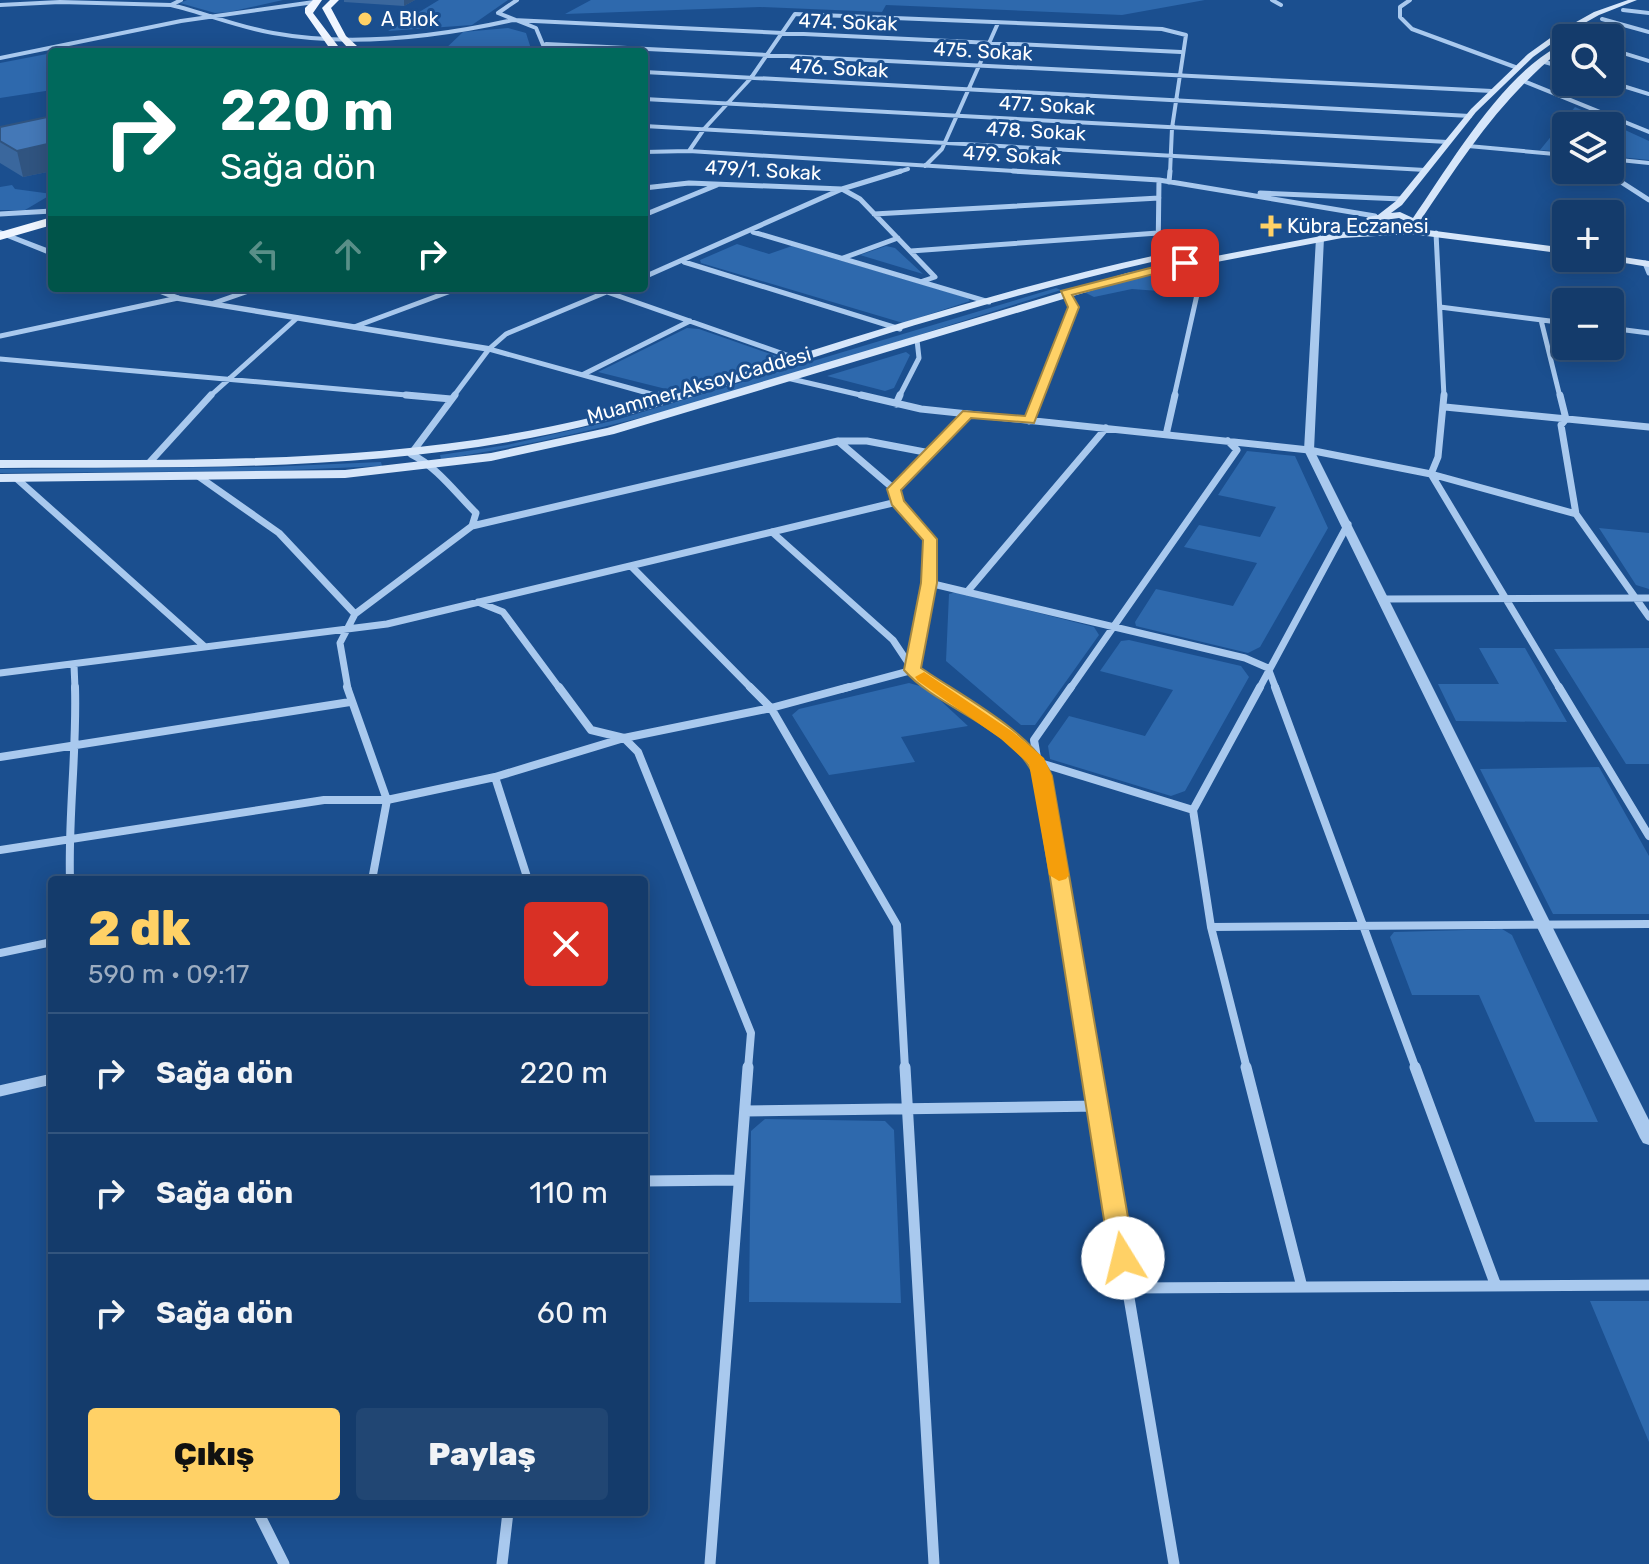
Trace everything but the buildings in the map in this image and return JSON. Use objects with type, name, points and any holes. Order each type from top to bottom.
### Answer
[{"type":"main road","points":[[335,0],[326,8],[352,48]]},
{"type":"main road","points":[[1376,217],[1402,199],[1515,67],[1589,15],[1634,0]]},
{"type":"main road","points":[[316,1],[309,13],[331,48]]},
{"type":"main road","points":[[1594,24],[1649,2]]},
{"type":"main road","points":[[1417,220],[1468,146],[1521,80],[1552,53]]},
{"type":"main road","points":[[0,464],[308,462],[411,454],[553,430],[664,400],[1099,270],[1376,217],[1417,220],[1552,242]]},
{"type":"main road","name":"Muammer Aksoy Caddesi","points":[[1376,217],[1377,227],[1393,231]]},
{"type":"main road","points":[[1411,231],[1420,227],[1417,220]]},
{"type":"main road","points":[[2,234],[48,222]]},
{"type":"main road","name":"Muammer Aksoy Caddesi","points":[[0,478],[333,474],[432,465],[567,442],[917,340],[1065,293],[1205,259],[1320,238],[1393,231],[1436,233],[1552,249]]},
{"type":"main road","points":[[0,248],[48,235]]},
{"type":"main road","points":[[1624,256],[1648,264]]},
{"type":"main road","points":[[1624,260],[1648,264]]},
{"type":"street","points":[[171,5],[181,0]]},
{"type":"street","points":[[517,0],[498,13],[536,28],[546,48]]},
{"type":"street","points":[[1272,0],[1281,5]]},
{"type":"street","points":[[1410,0],[1400,7],[1400,17],[1412,29],[1515,67]]},
{"type":"street","name":"474. Sokak","points":[[0,5],[51,1],[171,5],[220,16],[272,33],[327,38],[491,25],[513,20],[1181,52]]},
{"type":"street","points":[[52,48],[316,1]]},
{"type":"street","points":[[1623,10],[1649,13]]},
{"type":"street","points":[[689,151],[704,129],[751,78],[795,14],[808,12],[1179,31],[1186,35],[1181,52],[1172,128],[1169,182]]},
{"type":"street","points":[[1602,19],[1649,32]]},
{"type":"street","points":[[926,166],[938,157],[947,142],[955,116],[972,89],[998,23]]},
{"type":"street","name":"475. Sokak","points":[[546,44],[626,48]]},
{"type":"street","points":[[0,58],[48,49]]},
{"type":"street","name":"475. Sokak","points":[[648,49],[1492,91]]},
{"type":"street","points":[[1624,53],[1649,61]]},
{"type":"street","points":[[1541,61],[1552,64]]},
{"type":"street","name":"476. Sokak","points":[[648,72],[1470,116]]},
{"type":"street","points":[[1521,80],[1649,131]]},
{"type":"street","points":[[1624,86],[1649,94]]},
{"type":"street","name":"477. Sokak","points":[[648,99],[1448,142]]},
{"type":"street","name":"478. Sokak","points":[[648,126],[1425,170]]},
{"type":"street","points":[[1468,146],[1552,154]]},
{"type":"street","name":"479. Sokak","points":[[648,152],[689,151],[1159,180],[1376,217]]},
{"type":"street","points":[[1624,160],[1649,163]]},
{"type":"street","name":"479/1. Sokak","points":[[648,188],[689,183],[842,189],[895,171],[926,166]]},
{"type":"street","points":[[1158,258],[1159,180]]},
{"type":"street","points":[[648,213],[719,184]]},
{"type":"street","points":[[1624,184],[1649,200]]},
{"type":"street","points":[[648,275],[842,189],[860,199],[935,277],[923,281]]},
{"type":"street","points":[[1224,191],[1402,199]]},
{"type":"street","points":[[874,214],[1159,198]]},
{"type":"street","points":[[0,214],[48,211]]},
{"type":"street","points":[[752,231],[989,302]]},
{"type":"street","points":[[911,251],[1158,233]]},
{"type":"street","points":[[1431,474],[1438,466],[1445,407],[1436,233]]},
{"type":"street","points":[[2,234],[48,251]]},
{"type":"street","points":[[842,258],[898,238]]},
{"type":"street","points":[[1320,238],[1309,450],[1649,1138]]},
{"type":"street","points":[[1166,435],[1205,259]]},
{"type":"street","points":[[683,262],[901,329]]},
{"type":"street","points":[[161,292],[178,298],[489,349],[659,394],[664,400]]},
{"type":"street","points":[[214,303],[246,292]]},
{"type":"street","points":[[354,327],[448,292]]},
{"type":"street","points":[[472,526],[476,513],[437,475],[432,465],[411,454],[489,349],[506,334],[606,292],[798,359]]},
{"type":"street","points":[[1029,421],[1073,307],[1065,293]]},
{"type":"street","points":[[0,336],[178,298]]},
{"type":"street","points":[[1440,307],[1552,321]]},
{"type":"street","points":[[149,463],[192,412],[297,318]]},
{"type":"street","points":[[1541,320],[1566,419]]},
{"type":"street","points":[[583,374],[690,321]]},
{"type":"street","points":[[1624,330],[1649,333]]},
{"type":"street","points":[[896,404],[919,358],[917,340]]},
{"type":"street","points":[[0,359],[451,399]]},
{"type":"street","points":[[787,378],[896,404],[967,414],[1309,450],[1431,474],[1576,514]]},
{"type":"street","points":[[1445,407],[1649,427]]},
{"type":"street","points":[[894,489],[967,414]]},
{"type":"street","points":[[1566,419],[1561,425],[1576,514],[1649,617]]},
{"type":"street","points":[[967,592],[1106,428]]},
{"type":"street","points":[[373,876],[387,800],[350,702],[340,643],[355,614],[472,526],[838,441],[867,441],[930,453]]},
{"type":"street","points":[[838,441],[894,489],[897,502],[930,539],[929,583],[913,670]]},
{"type":"street","points":[[1174,1564],[1043,776],[1037,762],[1034,740],[1237,450],[1228,441]]},
{"type":"street","points":[[1431,474],[1649,836]]},
{"type":"street","points":[[198,476],[279,533],[355,614]]},
{"type":"street","points":[[16,478],[204,646]]},
{"type":"street","points":[[0,673],[387,624],[897,502]]},
{"type":"street","points":[[1302,1287],[1211,927],[1193,810],[1348,524]]},
{"type":"street","points":[[772,532],[893,640],[913,670],[1007,735],[1037,762],[1193,810]]},
{"type":"street","points":[[631,566],[771,708],[897,925],[934,1564]]},
{"type":"street","points":[[929,583],[1245,658],[1268,668],[1496,1286]]},
{"type":"street","points":[[1384,599],[1649,598]]},
{"type":"street","points":[[478,602],[503,612],[591,730],[624,738],[638,752],[751,1033],[710,1564]]},
{"type":"street","points":[[70,876],[69,837],[77,747],[74,665]]},
{"type":"street","points":[[0,850],[324,800],[387,800],[495,777],[624,738],[771,708],[913,670]]},
{"type":"street","points":[[0,757],[350,702]]},
{"type":"street","points":[[495,777],[527,876]]},
{"type":"street","points":[[1211,927],[1649,924]]},
{"type":"street","points":[[0,953],[48,943]]},
{"type":"street","points":[[0,1091],[48,1080]]},
{"type":"street","points":[[745,1111],[1098,1106]]},
{"type":"street","points":[[648,1181],[739,1180]]},
{"type":"street","points":[[1128,1288],[1649,1285]]},
{"type":"street","points":[[260,1516],[284,1564]]},
{"type":"street","points":[[502,1564],[508,1516]]},
{"type":"shaded area","points":[[187,0],[283,0],[215,13],[180,3]]},
{"type":"shaded area","points":[[439,0],[508,0],[472,25],[388,31]]},
{"type":"shaded area","points":[[591,0],[1205,0],[1122,15],[886,5],[882,12],[760,7],[565,14]]},
{"type":"shaded area","points":[[508,28],[526,33],[531,48],[446,48],[463,32]]},
{"type":"shaded area","points":[[48,54],[48,91],[0,98],[0,63]]},
{"type":"shaded area","points":[[1624,130],[1649,141],[1649,160],[1624,157]]},
{"type":"shaded area","points":[[1552,135],[1552,151],[1540,150]]},
{"type":"shaded area","points":[[12,185],[15,189],[48,193],[48,196],[25,210],[0,210],[0,187]]},
{"type":"shaded area","points":[[737,244],[769,254],[792,246],[970,301],[903,323],[701,263],[700,260]]},
{"type":"shaded area","points":[[886,246],[895,248],[923,274],[860,255]]},
{"type":"shaded area","points":[[1187,266],[1192,269],[1185,293],[1132,289],[1094,297],[1084,292]]},
{"type":"shaded area","points":[[1056,288],[1061,290],[832,363],[676,408],[598,428],[441,459],[440,455],[507,445],[616,420]]},
{"type":"shaded area","points":[[687,328],[699,329],[782,358],[674,391],[598,372]]},
{"type":"shaded area","points":[[906,352],[910,355],[894,388],[885,391],[827,376]]},
{"type":"shaded area","points":[[1247,451],[1295,456],[1328,528],[1260,647],[1248,653],[1136,626],[1135,622],[1156,589],[1233,606],[1257,563],[1184,547],[1199,525],[1260,537],[1276,507],[1218,495]]},
{"type":"shaded area","points":[[381,462],[382,466],[268,471],[0,473],[0,469],[266,467]]},
{"type":"shaded area","points":[[1599,528],[1649,533],[1649,589],[1636,585]]},
{"type":"shaded area","points":[[956,592],[1094,627],[1099,635],[1035,725],[1021,725],[946,661],[949,594]]},
{"type":"shaded area","points":[[1129,640],[1241,666],[1249,677],[1185,791],[1171,796],[1050,759],[1048,746],[1069,716],[1145,736],[1173,690],[1100,671],[1121,641]]},
{"type":"shaded area","points":[[1479,648],[1525,648],[1567,722],[1456,721],[1438,684],[1499,684]]},
{"type":"shaded area","points":[[1649,648],[1649,764],[1626,764],[1554,649]]},
{"type":"shaded area","points":[[909,683],[927,688],[968,726],[901,737],[915,762],[829,775],[792,715],[799,709]]},
{"type":"shaded area","points":[[1599,767],[1649,856],[1649,914],[1553,914],[1480,769]]},
{"type":"shaded area","points":[[1502,929],[1512,935],[1598,1122],[1535,1122],[1479,995],[1412,995],[1390,937],[1394,932]]},
{"type":"shaded area","points":[[765,1119],[885,1121],[894,1130],[901,1303],[749,1302],[751,1131]]},
{"type":"shaded area","points":[[1590,1301],[1649,1301],[1649,1442]]},
{"type":"slow traffic","points":[[924,677],[1007,735],[1037,762],[1043,776],[1059,875]]},
{"type":"place","name":"A Blok","points":[[365,19]]},
{"type":"place","name":"Kübra Eczanesi","points":[[1271,226]]},
{"type":"route","points":[[1123,1258],[1043,776],[1037,762],[1007,735],[913,670],[929,583],[930,539],[897,502],[894,489],[967,414],[1029,421],[1073,307],[1072,300],[1065,293],[1185,263]]}]
